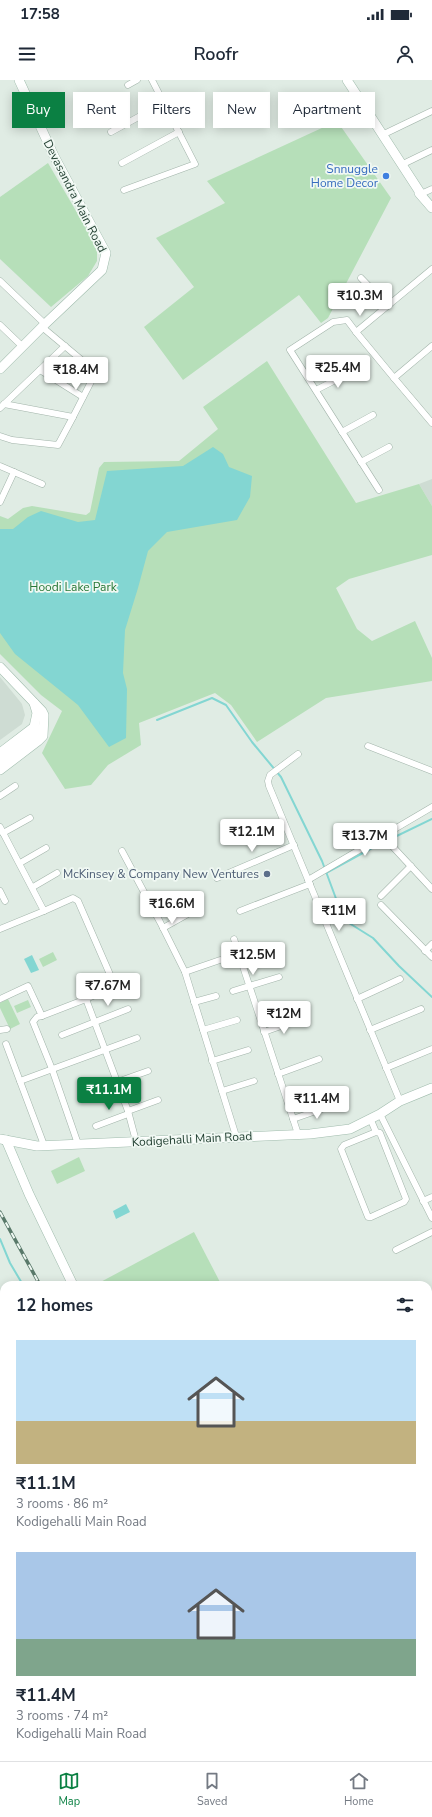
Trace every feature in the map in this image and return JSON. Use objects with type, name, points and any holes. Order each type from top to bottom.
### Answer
[{"type":"street","name":"Devasandra Main Road","points":[[0,369],[43,325],[102,270],[106,253],[54,156],[19,80]]},
{"type":"street","points":[[128,85],[137,80]]},
{"type":"street","points":[[152,80],[158,92]]},
{"type":"street","points":[[347,80],[421,194],[419,193],[432,208]]},
{"type":"street","points":[[382,135],[432,112]]},
{"type":"street","points":[[110,132],[138,117]]},
{"type":"street","points":[[124,190],[195,164],[177,128]]},
{"type":"street","points":[[122,162],[179,132]]},
{"type":"street","points":[[401,165],[432,150]]},
{"type":"street","points":[[421,194],[432,189]]},
{"type":"street","points":[[356,332],[432,268]]},
{"type":"street","points":[[361,278],[388,306]]},
{"type":"street","points":[[0,281],[65,346],[96,372],[58,445],[12,440],[0,436]]},
{"type":"street","points":[[379,490],[290,350],[333,322],[347,320],[432,423]]},
{"type":"street","points":[[0,325],[23,347]]},
{"type":"street","points":[[2,406],[65,346]]},
{"type":"street","points":[[394,378],[432,346]]},
{"type":"street","points":[[40,370],[83,398]]},
{"type":"street","points":[[316,390],[351,372]]},
{"type":"street","points":[[2,406],[73,417]]},
{"type":"street","points":[[342,432],[373,415]]},
{"type":"street","points":[[361,462],[389,447]]},
{"type":"street","points":[[0,466],[42,484]]},
{"type":"street","points":[[0,502],[14,472]]},
{"type":"street","points":[[0,667],[24,693],[35,708],[34,727],[0,754]]},
{"type":"street","points":[[0,770],[43,736],[44,715],[40,707],[35,708]]},
{"type":"street","points":[[0,746],[28,725],[35,708]]},
{"type":"street","points":[[0,761],[37,734],[44,724]]},
{"type":"street","points":[[368,746],[432,771]]},
{"type":"street","points":[[298,754],[272,774],[268,780],[269,786],[400,1101]]},
{"type":"street","points":[[0,796],[15,786]]},
{"type":"street","points":[[240,911],[309,882],[331,866],[432,807]]},
{"type":"street","points":[[30,818],[2,830],[33,887],[44,911]]},
{"type":"street","points":[[217,878],[294,845]]},
{"type":"street","points":[[394,847],[432,889]]},
{"type":"street","points":[[20,863],[46,848]]},
{"type":"street","points":[[122,851],[185,972],[236,1136]]},
{"type":"street","points":[[381,896],[411,866]]},
{"type":"street","points":[[33,887],[57,873]]},
{"type":"street","points":[[0,891],[5,901]]},
{"type":"street","points":[[0,929],[73,898],[78,901],[115,986],[86,999],[37,1017],[33,1022],[52,1069],[78,1144]]},
{"type":"street","points":[[381,905],[432,957]]},
{"type":"street","points":[[163,928],[198,909]]},
{"type":"street","points":[[234,939],[298,1134]]},
{"type":"street","points":[[425,951],[432,944]]},
{"type":"street","points":[[185,972],[220,960]]},
{"type":"street","points":[[233,991],[279,977]]},
{"type":"street","points":[[357,999],[400,979]]},
{"type":"street","points":[[0,999],[28,986],[42,1016]]},
{"type":"street","points":[[194,1002],[216,996]]},
{"type":"street","points":[[86,999],[128,1112],[136,1141]]},
{"type":"street","points":[[370,1030],[421,1008]]},
{"type":"street","points":[[62,1035],[128,1009]]},
{"type":"street","points":[[203,1030],[237,1020]]},
{"type":"street","points":[[264,1032],[298,1020]]},
{"type":"street","points":[[0,1030],[8,1029]]},
{"type":"street","points":[[20,1081],[137,1038]]},
{"type":"street","points":[[6,1044],[44,1145]]},
{"type":"street","points":[[386,1068],[432,1049]]},
{"type":"street","points":[[212,1061],[248,1050]]},
{"type":"street","points":[[278,1074],[319,1059]]},
{"type":"street","points":[[83,1096],[86,1090],[148,1071]]},
{"type":"street","points":[[222,1091],[254,1081]]},
{"type":"street","name":"Kodigehalli Main Road","points":[[3,1140],[44,1145],[78,1144],[298,1134],[350,1129],[380,1114],[400,1101],[432,1088]]},
{"type":"street","points":[[96,1126],[158,1100]]},
{"type":"street","points":[[293,1119],[336,1104]]},
{"type":"street","points":[[380,1114],[432,1218]]},
{"type":"street","points":[[370,1118],[376,1132],[380,1133],[406,1200],[371,1217],[368,1217],[341,1149],[344,1145],[376,1132]]},
{"type":"street","points":[[3,1140],[71,1281]]},
{"type":"street","points":[[424,1201],[432,1197]]},
{"type":"street","points":[[396,1250],[432,1232]]},
{"type":"shaded area","points":[[432,479],[432,506],[419,484]]},
{"type":"shaded area","points":[[0,677],[22,704],[25,715],[22,724],[0,740]]},
{"type":"green space","points":[[322,128],[342,128],[391,198],[328,318],[321,323],[299,295],[183,380],[144,327],[194,287],[156,238],[225,203],[207,181]]},
{"type":"green space","points":[[48,163],[97,247],[97,261],[88,276],[51,307],[0,259],[0,197]]},
{"type":"green space","points":[[267,361],[356,503],[419,484],[432,506],[432,555],[349,579],[336,588],[357,629],[372,641],[415,621],[432,658],[432,681],[326,698],[257,742],[231,705],[215,693],[139,723],[141,745],[108,765],[91,785],[65,789],[42,753],[62,711],[41,695],[0,654],[0,516],[8,519],[23,508],[32,506],[86,515],[90,512],[99,468],[104,462],[179,461],[218,429],[203,407]]},
{"type":"green space","points":[[53,952],[57,960],[43,967],[39,959]]},
{"type":"green space","points":[[8,999],[20,1024],[10,1029],[0,1008],[0,1003]]},
{"type":"green space","points":[[28,1000],[31,1007],[17,1013],[14,1006]]},
{"type":"green space","points":[[79,1157],[85,1171],[57,1184],[51,1171]]},
{"type":"green space","points":[[194,1232],[219,1281],[102,1281]]},
{"type":"water","name":"Hoodi Lake Park","points":[[213,447],[223,454],[229,467],[252,476],[250,497],[237,520],[167,532],[148,551],[125,630],[123,673],[127,689],[126,738],[109,747],[78,705],[15,654],[0,633],[0,529],[13,529],[28,517],[41,511],[78,522],[95,520],[107,471],[183,466]]},
{"type":"water","points":[[32,955],[39,970],[31,973],[24,959]]},
{"type":"water","points":[[126,1204],[130,1212],[116,1219],[113,1211]]},
{"type":"waterway","points":[[157,720],[212,698],[226,705],[252,742],[281,777],[322,861],[341,912],[349,923],[373,938],[399,966],[432,997]]},
{"type":"waterway","points":[[326,873],[372,848],[432,819]]},
{"type":"waterway","points":[[0,1239],[10,1263],[21,1281]]},
{"type":"railway","points":[[0,1212],[38,1281]]},
{"type":"place","name":"Snnuggle Home Decor","points":[[386,176]]},
{"type":"place","name":"McKinsey & Company New Ventures","points":[[267,874]]}]
